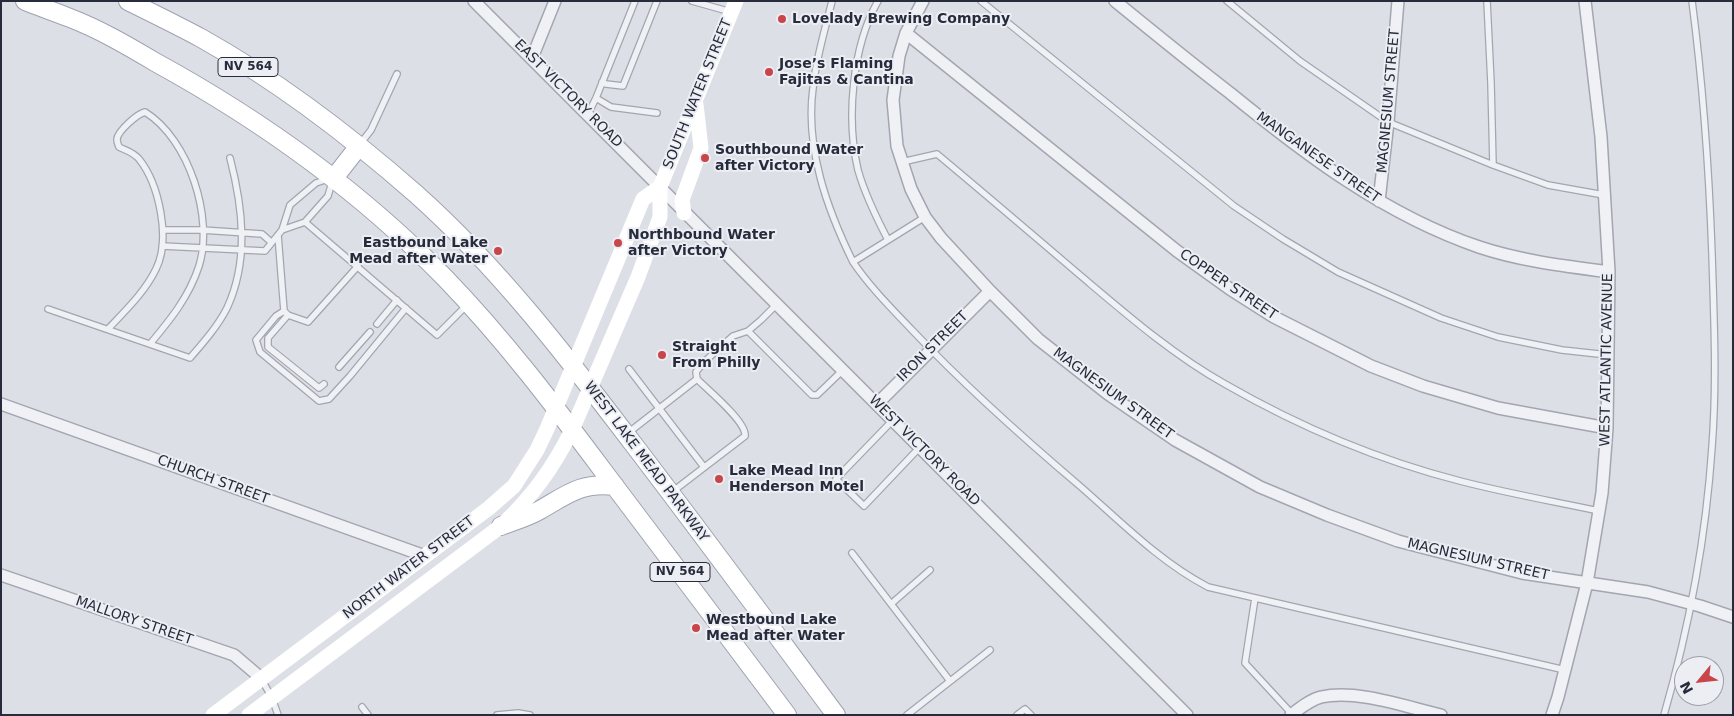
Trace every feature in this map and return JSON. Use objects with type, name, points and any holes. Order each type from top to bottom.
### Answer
[{"type":"main road","name":"NV 564","points":[[25,1],[72,18],[187,79],[238,109],[334,178],[386,222],[444,277],[468,303],[564,419],[786,715]]},
{"type":"main road","name":"NV 564","points":[[128,1],[202,38],[280,88],[359,146],[455,231],[512,292],[582,377]]},
{"type":"main road","name":"SOUTH WATER STREET","points":[[564,388],[582,377],[638,277],[660,217],[660,187],[734,7]]},
{"type":"main road","points":[[684,213],[682,200],[701,148],[696,100]]},
{"type":"main road","points":[[334,178],[359,146]]},
{"type":"main road","name":"SOUTH WATER STREET","points":[[581,409],[582,377],[643,199],[660,187]]},
{"type":"main road","name":"WEST LAKE MEAD PARKWAY","points":[[582,377],[836,715]]},
{"type":"main road","name":"NORTH WATER STREET","points":[[249,715],[501,526],[522,506],[535,491],[561,453],[564,388]]},
{"type":"main road","name":"NORTH WATER STREET","points":[[213,715],[489,508],[514,486],[537,450],[564,419],[581,409]]},
{"type":"main road","points":[[501,526],[527,517],[583,487],[599,484],[615,486]]},
{"type":"street","name":"EAST VICTORY ROAD","points":[[474,1],[660,187]]},
{"type":"street","points":[[532,58],[555,1]]},
{"type":"street","name":"MAGNESIUM STREET","points":[[923,1],[906,33],[899,56],[893,100],[896,146],[911,189],[925,217],[941,238],[990,291],[1038,339],[1108,394],[1174,440],[1260,487],[1327,515],[1398,541],[1522,573],[1648,592],[1690,603],[1733,618]]},
{"type":"street","name":"MANGANESE STREET","points":[[1115,1],[1288,140],[1379,201],[1419,222],[1480,247],[1536,261],[1609,272]]},
{"type":"street","name":"MAGNESIUM STREET","points":[[1379,201],[1398,1]]},
{"type":"street","name":"WEST ATLANTIC AVENUE","points":[[1552,715],[1587,582],[1599,511],[1607,428],[1609,272],[1601,137],[1585,1]]},
{"type":"street","name":"COPPER STREET","points":[[906,33],[1178,251],[1230,289],[1274,317],[1371,366],[1423,386],[1498,408],[1607,428]]},
{"type":"street","name":"WEST VICTORY ROAD","points":[[660,187],[1187,715]]},
{"type":"street","name":"IRON STREET","points":[[877,404],[990,291]]},
{"type":"street","name":"CHURCH STREET","points":[[1,404],[425,556]]},
{"type":"street","name":"MALLORY STREET","points":[[1,575],[234,655],[261,678]]},
{"type":"street","points":[[1292,714],[1310,701],[1321,697],[1346,695],[1371,698],[1441,715]]},
{"type":"lane","points":[[588,114],[635,1]]},
{"type":"lane","points":[[602,82],[623,86],[657,1]]},
{"type":"lane","points":[[692,1],[734,7]]},
{"type":"lane","points":[[832,1],[812,89],[814,148],[830,209],[853,262],[865,281],[994,412],[1185,575],[1208,587],[1565,670]]},
{"type":"lane","points":[[878,1],[860,47],[856,70],[853,106],[854,140],[858,169],[867,196],[888,240]]},
{"type":"lane","points":[[981,1],[1234,206],[1283,239],[1338,272],[1441,318],[1498,337],[1562,350],[1608,355]]},
{"type":"lane","points":[[1227,1],[1300,61],[1388,122],[1492,165],[1548,185],[1604,194]]},
{"type":"lane","points":[[1487,1],[1492,83],[1492,165]]},
{"type":"lane","points":[[1664,715],[1690,603],[1701,545],[1712,447],[1714,337],[1707,161],[1702,86],[1692,1]]},
{"type":"lane","points":[[359,146],[372,130],[398,74]]},
{"type":"lane","points":[[596,98],[611,107],[657,113]]},
{"type":"lane","points":[[108,330],[148,284],[158,267],[162,246],[164,230],[158,198],[148,174],[140,160],[130,151],[119,147],[117,142],[117,137],[124,128],[136,116],[145,112],[166,131],[191,171],[200,204],[202,230],[202,248],[199,265],[186,297],[171,320],[150,344]]},
{"type":"lane","points":[[902,162],[937,154],[1111,301],[1176,353],[1224,384],[1282,414],[1343,442],[1412,467],[1459,481],[1599,511]]},
{"type":"lane","points":[[48,310],[190,358],[226,310],[235,288],[242,249],[242,232],[238,192],[230,158]]},
{"type":"lane","points":[[280,232],[305,222],[328,196],[334,178]]},
{"type":"lane","points":[[162,246],[264,251],[280,232],[290,205],[316,183],[334,178]]},
{"type":"lane","points":[[853,262],[925,217]]},
{"type":"lane","points":[[305,222],[437,335],[468,303]]},
{"type":"lane","points":[[164,230],[202,230],[262,234],[271,242]]},
{"type":"lane","points":[[280,232],[286,313],[268,338],[268,347],[319,388],[324,384]]},
{"type":"lane","points":[[358,266],[308,322],[286,313],[276,316],[256,340],[260,352],[319,401],[329,399],[406,308]]},
{"type":"lane","points":[[377,324],[397,300]]},
{"type":"lane","points":[[670,493],[745,436],[745,431],[740,421],[698,379],[696,372],[704,362],[733,336],[748,331],[777,304]]},
{"type":"lane","points":[[748,331],[812,395],[817,395],[842,370]]},
{"type":"lane","points":[[339,368],[370,332]]},
{"type":"lane","points":[[629,369],[704,467]]},
{"type":"lane","points":[[626,434],[698,379]]},
{"type":"lane","points":[[892,420],[836,479],[864,506],[920,447]]},
{"type":"lane","points":[[852,553],[950,681]]},
{"type":"lane","points":[[891,604],[930,570]]},
{"type":"lane","points":[[1255,598],[1245,663],[1292,714]]},
{"type":"lane","points":[[907,715],[990,650]]},
{"type":"lane","points":[[261,678],[272,698],[278,715]]},
{"type":"lane","points":[[362,707],[368,715]]},
{"type":"lane","points":[[1017,715],[1025,709],[1031,715]]},
{"type":"lane","points":[[496,715],[530,715]]},
{"type":"place","name":"Lovelady Brewing Company","points":[[782,19]]},
{"type":"place","name":"Jose’s Flaming Fajitas & Cantina","points":[[769,72]]},
{"type":"place","name":"Southbound Water after Victory","points":[[705,158]]},
{"type":"place","name":"Northbound Water after Victory","points":[[618,243]]},
{"type":"place","name":"Eastbound Lake Mead after Water","points":[[498,251]]},
{"type":"place","name":"Straight From Philly","points":[[662,355]]},
{"type":"place","name":"Lake Mead Inn Henderson Motel","points":[[719,479]]},
{"type":"place","name":"Westbound Lake Mead after Water","points":[[696,628]]}]
